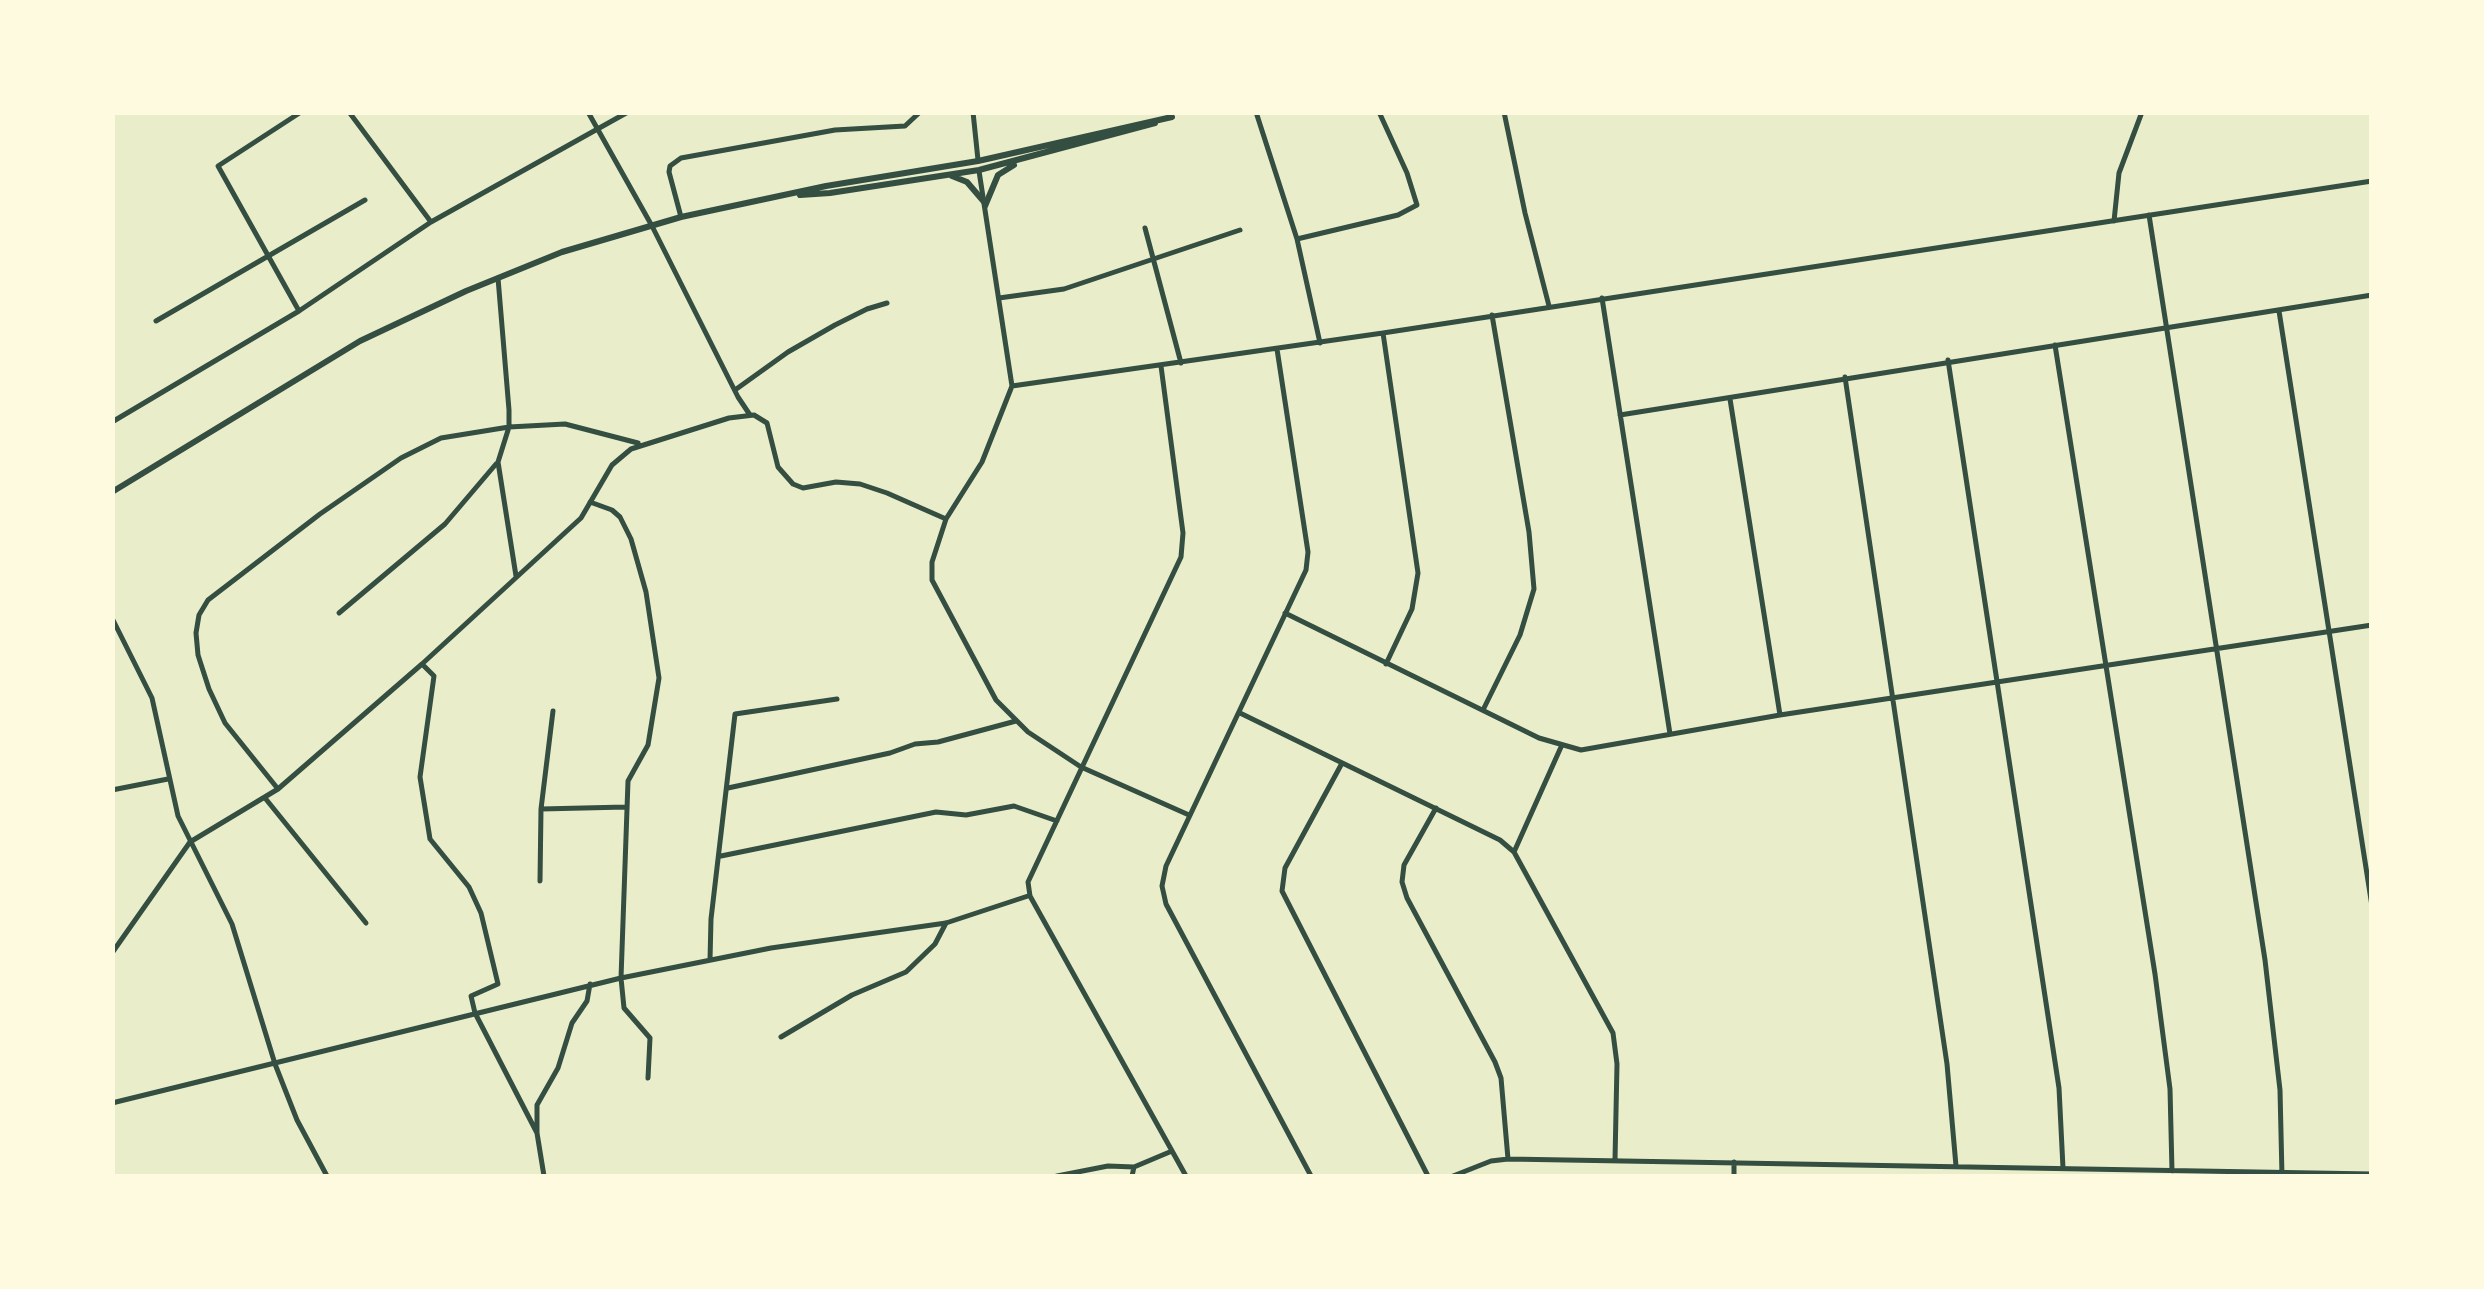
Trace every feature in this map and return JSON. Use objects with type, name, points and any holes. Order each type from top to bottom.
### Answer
[{"type":"street","points":[[299,312],[218,166],[301,112]]},
{"type":"street","points":[[348,112],[431,222]]},
{"type":"street","points":[[588,112],[750,415]]},
{"type":"street","points":[[112,422],[299,312],[431,222],[628,112]]},
{"type":"street","points":[[681,217],[669,172],[680,158],[835,130],[905,126],[920,112]]},
{"type":"street","points":[[973,112],[1012,386],[982,462],[946,519],[932,562],[932,580],[996,700],[1016,721],[1081,767],[1189,815]]},
{"type":"street","points":[[790,195],[830,194],[979,170],[1184,112]]},
{"type":"street","points":[[1256,112],[1298,239],[1320,343]]},
{"type":"street","points":[[1298,239],[1414,208],[1417,200],[1407,172],[1378,112]]},
{"type":"street","points":[[1504,112],[1549,306]]},
{"type":"street","points":[[2114,221],[2119,172],[2142,112]]},
{"type":"street","points":[[112,492],[360,342],[498,277],[562,252],[681,217],[826,186],[978,161],[1172,117]]},
{"type":"street","points":[[985,204],[998,175],[1024,159]]},
{"type":"street","points":[[950,175],[967,182],[985,204]]},
{"type":"street","points":[[1012,386],[1383,334],[1492,314],[2372,181]]},
{"type":"street","points":[[156,321],[365,200]]},
{"type":"street","points":[[2149,215],[2266,960],[2280,1090],[2282,1174]]},
{"type":"street","points":[[1145,228],[1181,363]]},
{"type":"street","points":[[999,298],[1064,290],[1240,230]]},
{"type":"street","points":[[498,277],[508,427],[498,462],[516,576]]},
{"type":"street","points":[[1620,414],[2372,295]]},
{"type":"street","points":[[1602,298],[1670,734]]},
{"type":"street","points":[[735,390],[835,325],[867,308],[887,303]]},
{"type":"street","points":[[2279,310],[2372,906]]},
{"type":"street","points":[[1483,710],[1520,635],[1534,589],[1529,532],[1492,314]]},
{"type":"street","points":[[1383,334],[1418,573],[1412,609],[1386,664]]},
{"type":"street","points":[[2055,345],[2170,1088],[2172,1170]]},
{"type":"street","points":[[1277,349],[1308,552],[1306,570],[1163,875],[1166,904],[1311,1176]]},
{"type":"street","points":[[1948,360],[2059,1088],[2063,1168]]},
{"type":"street","points":[[1162,366],[1183,533],[1180,558],[1028,882],[1030,896],[1186,1176]]},
{"type":"street","points":[[1845,377],[1947,1064],[1956,1166]]},
{"type":"street","points":[[1730,399],[1780,715]]},
{"type":"street","points":[[112,953],[190,842],[278,789],[422,664],[581,518],[612,465],[641,444],[750,415],[764,418],[778,468],[793,484],[804,488],[836,482],[860,484],[946,519]]},
{"type":"street","points":[[278,789],[225,723],[209,689],[196,633],[198,615],[208,600],[320,514],[422,446],[464,432],[565,424],[641,444]]},
{"type":"street","points":[[338,612],[444,524],[498,462]]},
{"type":"street","points":[[590,502],[620,517],[631,540],[646,592],[658,678],[648,745],[628,781],[621,978],[624,1008],[650,1038],[648,1078]]},
{"type":"street","points":[[1285,613],[1561,747],[1581,750],[1780,715],[2372,625]]},
{"type":"street","points":[[112,618],[152,698],[178,816],[232,924],[274,1064],[297,1120],[327,1176]]},
{"type":"street","points":[[422,664],[434,676],[420,777],[425,818],[430,838],[469,887],[481,912],[498,984],[471,996],[475,1013],[537,1133]]},
{"type":"street","points":[[710,960],[711,919],[735,714],[837,699]]},
{"type":"street","points":[[540,881],[542,809],[554,712]]},
{"type":"street","points":[[1240,712],[1500,840],[1514,852],[1617,1045],[1615,1160]]},
{"type":"street","points":[[728,788],[1016,721]]},
{"type":"street","points":[[1514,852],[1561,747]]},
{"type":"street","points":[[1341,764],[1285,868],[1282,891],[1428,1176]]},
{"type":"street","points":[[112,790],[168,779]]},
{"type":"street","points":[[265,798],[366,923]]},
{"type":"street","points":[[721,856],[936,812],[966,815],[1010,806],[1057,821]]},
{"type":"street","points":[[542,809],[626,807]]},
{"type":"street","points":[[1436,808],[1404,865],[1402,882],[1496,1062],[1504,1102],[1508,1159]]},
{"type":"street","points":[[112,1103],[590,984],[710,960],[946,923],[1030,896]]},
{"type":"street","points":[[782,1038],[852,995],[906,972],[935,944],[946,923]]},
{"type":"street","points":[[544,1176],[537,1105],[558,1068],[572,1022],[587,1001],[590,984]]},
{"type":"street","points":[[1057,1176],[1108,1166],[1134,1167],[1172,1150]]},
{"type":"street","points":[[1453,1176],[1508,1159],[2372,1174]]},
{"type":"street","points":[[1734,1162],[1734,1176]]},
{"type":"street","points":[[1132,1176],[1134,1167]]}]
